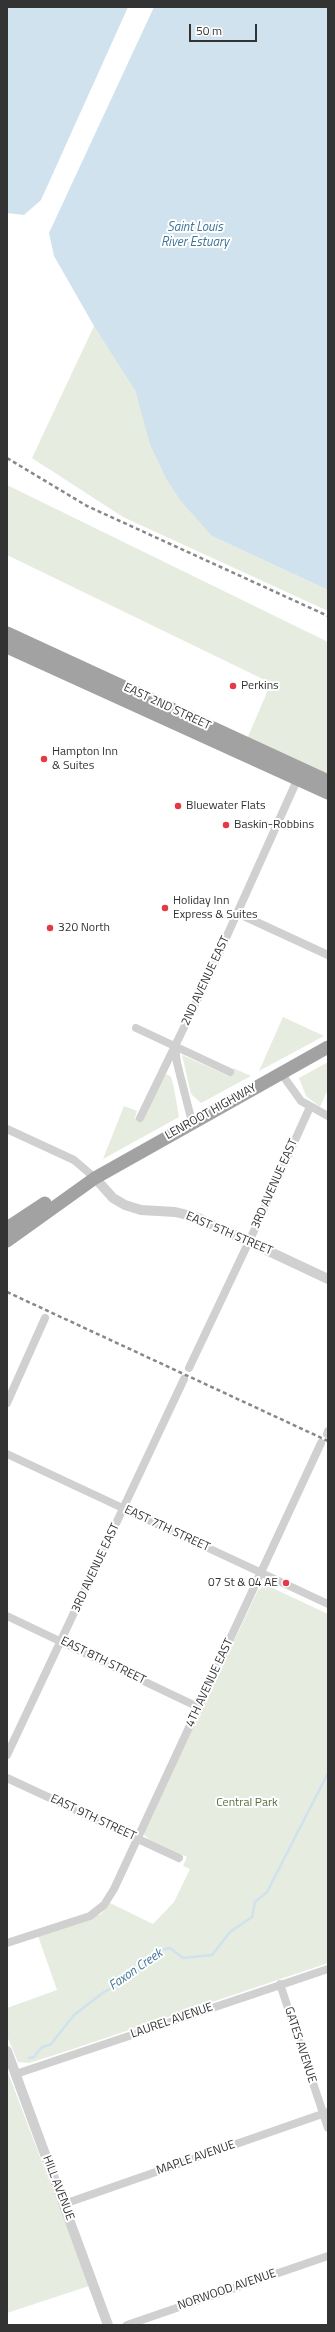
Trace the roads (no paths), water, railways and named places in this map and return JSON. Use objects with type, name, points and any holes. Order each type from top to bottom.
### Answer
[{"type":"highway","name":"EAST 2ND STREET","points":[[7,632],[300,774],[328,793]]},
{"type":"highway","name":"EAST 2ND STREET","points":[[7,647],[300,774],[328,780]]},
{"type":"highway","name":"LENROOT HIGHWAY","points":[[7,1228],[47,1201],[95,1178],[192,1122],[328,1047]]},
{"type":"highway","name":"LENROOT HIGHWAY","points":[[7,1241],[95,1178]]},
{"type":"street","name":"2ND AVENUE EAST","points":[[140,1118],[175,1046],[300,774]]},
{"type":"street","points":[[236,913],[328,955]]},
{"type":"street","points":[[136,1028],[230,1072]]},
{"type":"street","points":[[175,1046],[177,1063],[192,1122]]},
{"type":"street","points":[[281,1073],[297,1097],[310,1107],[328,1116]]},
{"type":"street","name":"3RD AVENUE EAST","points":[[189,1368],[249,1242],[310,1107]]},
{"type":"street","name":"EAST 5TH STREET","points":[[7,1129],[74,1160],[95,1178],[114,1198],[125,1205],[141,1210],[191,1215],[328,1279]]},
{"type":"street","points":[[7,1402],[45,1318]]},
{"type":"street","name":"3RD AVENUE EAST","points":[[7,1755],[62,1641],[184,1379]]},
{"type":"street","name":"4TH AVENUE EAST","points":[[7,1943],[90,1916],[104,1905],[137,1838],[321,1443]]},
{"type":"street","name":"EAST 7TH STREET","points":[[7,1454],[328,1604]]},
{"type":"street","name":"EAST 8TH STREET","points":[[7,1616],[198,1707]]},
{"type":"street","name":"EAST 9TH STREET","points":[[7,1778],[179,1858]]},
{"type":"street","name":"LAUREL AVENUE","points":[[16,2074],[328,1969]]},
{"type":"street","name":"GATES AVENUE","points":[[280,1984],[326,2113],[328,2128]]},
{"type":"street","name":"HILL AVENUE","points":[[7,2051],[108,2325]]},
{"type":"street","name":"MAPLE AVENUE","points":[[64,2204],[326,2113]]},
{"type":"street","name":"NORWOOD AVENUE","points":[[127,2325],[328,2256]]},
{"type":"water","points":[[7,7],[128,7],[41,200],[24,215],[7,213]]},
{"type":"water","name":"Saint Louis River Estuary","points":[[154,7],[328,7],[328,590],[212,536],[180,500],[166,478],[150,444],[135,390],[94,326],[54,256],[49,233]]},
{"type":"waterway","name":"Faxon Creek","points":[[29,2058],[34,2057],[41,2048],[51,2044],[74,2015],[104,1992],[125,1981],[161,1950],[170,1948],[183,1958],[212,1955],[230,1932],[252,1917],[255,1902],[267,1892],[328,1773]]},
{"type":"railway","points":[[7,458],[87,506],[328,616]]},
{"type":"railway","points":[[7,1292],[328,1441]]},
{"type":"place","name":"Perkins","points":[[233,686]]},
{"type":"place","name":"Hampton Inn & Suites","points":[[44,759]]},
{"type":"place","name":"Bluewater Flats","points":[[178,806]]},
{"type":"place","name":"Baskin-Robbins","points":[[226,825]]},
{"type":"place","name":"Holiday Inn Express & Suites","points":[[165,908]]},
{"type":"place","name":"320 North","points":[[50,928]]},
{"type":"place","name":"07 St & 04 AE","points":[[286,1583]]},
{"type":"park label","name":"Central Park","points":[[247,1803]]}]
